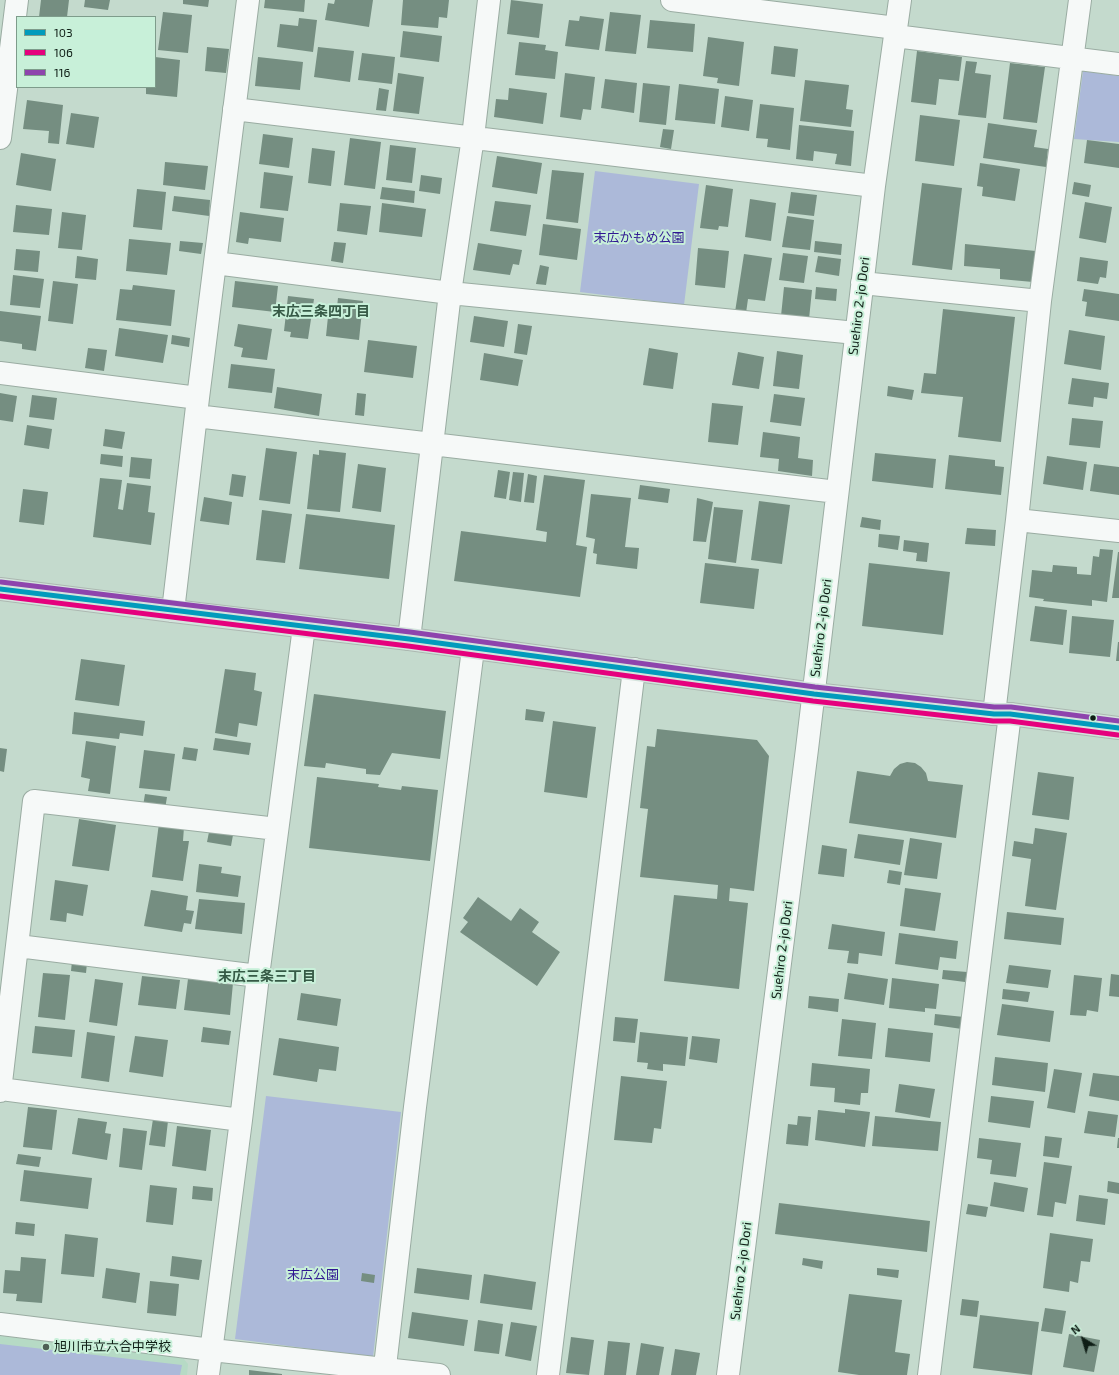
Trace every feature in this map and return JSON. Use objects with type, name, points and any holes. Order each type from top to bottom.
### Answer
[{"type":"main road","points":[[0,589],[409,639],[814,694],[1119,728]]},
{"type":"street","points":[[0,138],[17,0]]},
{"type":"street","points":[[174,611],[197,407],[248,0]]},
{"type":"street","points":[[409,639],[450,293],[473,137],[489,0]]},
{"type":"street","points":[[680,0],[1119,64]]},
{"type":"street","name":"Suehiro 2-jo Dori","points":[[728,1375],[814,694],[874,186],[900,0]]},
{"type":"street","points":[[929,1375],[1002,714],[1017,520],[1040,301],[1080,0]]},
{"type":"street","points":[[234,109],[874,186]]},
{"type":"street","points":[[216,263],[450,293],[856,333]]},
{"type":"street","points":[[862,283],[1040,301]]},
{"type":"street","points":[[0,373],[197,407],[433,444],[837,492]]},
{"type":"street","points":[[1017,520],[1119,531]]},
{"type":"street","points":[[208,1375],[304,627]]},
{"type":"street","points":[[385,1372],[415,1107],[473,648]]},
{"type":"street","points":[[548,1375],[634,669]]},
{"type":"street","points":[[241,1120],[0,1090],[5,1006],[18,946],[34,801],[277,829]]},
{"type":"street","points":[[18,946],[258,976]]},
{"type":"street","points":[[0,1324],[385,1372],[439,1375]]},
{"type":"shaded area","name":"旭川市立六合中学校","points":[[0,1336],[183,1358],[188,1364],[187,1375],[0,1375]]},
{"type":"green space","points":[[1083,71],[1119,76],[1119,142],[1074,139]]},
{"type":"green space","name":"末広かもめ公園","points":[[595,171],[699,184],[684,305],[580,292]]},
{"type":"green space","name":"末広公園","points":[[266,1096],[401,1112],[373,1357],[235,1339]]},
{"type":"green space","name":"旭川市立六合中学校","points":[[0,1344],[182,1365],[180,1375],[0,1375]]},
{"type":"building","points":[[41,0],[69,0],[67,16],[39,16]]},
{"type":"building","points":[[85,0],[110,0],[108,10],[84,7]]},
{"type":"building","points":[[183,0],[209,0],[208,7],[183,4]]},
{"type":"building","points":[[265,0],[305,0],[304,12],[264,8]]},
{"type":"building","points":[[335,0],[373,0],[369,27],[325,20],[328,3],[334,4]]},
{"type":"building","points":[[403,0],[449,0],[447,18],[439,17],[438,28],[401,25]]},
{"type":"building","points":[[511,0],[543,4],[539,38],[507,34]]},
{"type":"building","points":[[163,12],[192,15],[188,53],[158,50]]},
{"type":"building","points":[[610,12],[641,15],[636,54],[605,51]]},
{"type":"building","points":[[580,16],[604,19],[599,50],[565,46],[569,20],[579,21]]},
{"type":"building","points":[[299,18],[317,20],[313,52],[277,47],[280,24],[298,26]]},
{"type":"building","points":[[650,20],[695,24],[693,52],[647,48]]},
{"type":"building","points":[[403,31],[442,36],[439,62],[400,57]]},
{"type":"building","points":[[708,37],[744,42],[739,86],[717,83],[718,78],[703,76]]},
{"type":"building","points":[[519,42],[546,45],[545,50],[558,52],[555,79],[515,75]]},
{"type":"building","points":[[774,46],[798,49],[795,77],[771,74]]},
{"type":"building","points":[[207,47],[229,49],[226,73],[205,71]]},
{"type":"building","points":[[318,47],[354,51],[350,82],[314,77]]},
{"type":"building","points":[[917,51],[962,57],[959,81],[939,79],[936,105],[911,102]]},
{"type":"building","points":[[362,53],[395,57],[392,84],[358,80]]},
{"type":"building","points":[[156,57],[180,60],[177,97],[146,94],[146,88],[156,88]]},
{"type":"building","points":[[258,57],[303,62],[300,90],[255,86]]},
{"type":"building","points":[[966,61],[977,62],[975,73],[991,75],[986,118],[958,115]]},
{"type":"building","points":[[1010,63],[1045,67],[1037,123],[1003,119]]},
{"type":"building","points":[[398,73],[424,77],[419,114],[393,111]]},
{"type":"building","points":[[565,73],[595,77],[591,110],[583,109],[581,120],[560,117]]},
{"type":"building","points":[[605,79],[637,83],[634,113],[601,108]]},
{"type":"building","points":[[805,80],[849,85],[846,109],[853,110],[851,127],[800,121]]},
{"type":"building","points":[[643,83],[670,86],[666,125],[639,122]]},
{"type":"building","points":[[679,84],[719,89],[715,124],[675,120]]},
{"type":"building","points":[[379,88],[389,90],[386,111],[376,110]]},
{"type":"building","points":[[509,88],[547,93],[543,124],[494,117],[496,99],[508,100]]},
{"type":"building","points":[[725,96],[753,100],[749,131],[721,127]]},
{"type":"building","points":[[27,100],[63,105],[59,144],[48,143],[49,131],[23,129]]},
{"type":"building","points":[[760,104],[794,108],[790,150],[767,147],[768,139],[756,138]]},
{"type":"building","points":[[71,113],[99,117],[94,148],[66,144]]},
{"type":"building","points":[[920,115],[960,120],[954,166],[915,161]]},
{"type":"building","points":[[988,123],[1037,130],[1034,147],[1048,149],[1046,167],[983,158]]},
{"type":"building","points":[[799,125],[854,131],[851,166],[835,164],[837,154],[814,151],[813,161],[796,159]]},
{"type":"building","points":[[663,129],[674,130],[671,149],[660,147]]},
{"type":"building","points":[[263,134],[293,138],[289,168],[259,164]]},
{"type":"building","points":[[350,138],[381,142],[375,189],[344,185]]},
{"type":"building","points":[[1087,140],[1119,144],[1119,168],[1084,163]]},
{"type":"building","points":[[390,145],[416,148],[412,183],[386,180]]},
{"type":"building","points":[[312,148],[335,151],[331,186],[308,183]]},
{"type":"building","points":[[21,153],[56,159],[51,191],[16,185]]},
{"type":"building","points":[[497,156],[542,163],[537,194],[492,187]]},
{"type":"building","points":[[165,162],[208,166],[205,190],[163,185]]},
{"type":"building","points":[[980,163],[1020,169],[1015,201],[982,196],[983,187],[977,186]]},
{"type":"building","points":[[552,170],[584,173],[578,223],[546,219]]},
{"type":"building","points":[[264,172],[293,176],[288,211],[260,208]]},
{"type":"building","points":[[421,175],[442,178],[440,194],[419,191]]},
{"type":"building","points":[[1074,182],[1091,185],[1089,197],[1072,194]]},
{"type":"building","points":[[922,183],[962,188],[952,270],[912,265]]},
{"type":"building","points":[[706,185],[733,189],[728,227],[719,226],[718,230],[700,228]]},
{"type":"building","points":[[382,187],[415,191],[414,203],[380,199]]},
{"type":"building","points":[[137,189],[166,192],[162,230],[133,227]]},
{"type":"building","points":[[791,192],[817,195],[814,216],[788,213]]},
{"type":"building","points":[[174,196],[210,200],[209,216],[172,211]]},
{"type":"building","points":[[750,199],[776,203],[771,241],[745,237]]},
{"type":"building","points":[[495,201],[531,205],[526,236],[490,231]]},
{"type":"building","points":[[1085,202],[1112,207],[1106,243],[1079,238]]},
{"type":"building","points":[[340,203],[371,206],[367,235],[337,231]]},
{"type":"building","points":[[382,203],[426,209],[422,237],[379,232]]},
{"type":"building","points":[[16,205],[52,209],[49,235],[13,232]]},
{"type":"building","points":[[62,212],[86,215],[82,250],[58,248]]},
{"type":"building","points":[[240,212],[284,218],[281,242],[249,238],[248,244],[236,242]]},
{"type":"building","points":[[787,216],[814,220],[810,250],[782,247]]},
{"type":"building","points":[[543,224],[581,229],[577,260],[539,255]]},
{"type":"building","points":[[129,239],[171,243],[167,275],[126,271]]},
{"type":"building","points":[[180,241],[203,243],[201,254],[179,251]]},
{"type":"building","points":[[815,241],[842,244],[841,255],[814,252]]},
{"type":"building","points":[[334,242],[346,243],[343,263],[331,261]]},
{"type":"building","points":[[478,243],[522,250],[519,265],[513,264],[510,275],[473,270]]},
{"type":"building","points":[[965,244],[1036,251],[1033,282],[1000,279],[1000,269],[964,266]]},
{"type":"building","points":[[698,248],[729,251],[725,288],[695,285]]},
{"type":"building","points":[[16,249],[40,251],[38,272],[14,270]]},
{"type":"building","points":[[783,253],[808,256],[804,283],[779,280]]},
{"type":"building","points":[[744,254],[772,258],[765,301],[748,299],[746,313],[735,312]]},
{"type":"building","points":[[77,256],[98,259],[96,280],[75,278]]},
{"type":"building","points":[[818,256],[841,259],[839,276],[815,272]]},
{"type":"building","points":[[1080,257],[1108,261],[1106,278],[1100,277],[1098,284],[1077,281]]},
{"type":"building","points":[[540,265],[549,267],[546,285],[536,284]]},
{"type":"building","points":[[13,275],[44,279],[40,308],[10,305]]},
{"type":"building","points":[[53,281],[78,284],[73,324],[48,321]]},
{"type":"building","points":[[235,281],[278,286],[275,312],[232,307]]},
{"type":"building","points":[[133,285],[175,290],[171,326],[116,320],[120,289],[132,290]]},
{"type":"building","points":[[784,287],[812,290],[809,319],[781,316]]},
{"type":"building","points":[[816,287],[837,289],[836,301],[815,299]]},
{"type":"building","points":[[1084,289],[1119,294],[1119,321],[1085,316],[1087,302],[1082,301]]},
{"type":"building","points":[[288,296],[314,299],[308,339],[290,337],[291,332],[284,331]]},
{"type":"building","points":[[338,298],[363,301],[359,340],[326,336],[329,307],[337,307]]},
{"type":"building","points":[[943,309],[1015,317],[1001,442],[958,437],[963,397],[921,393],[924,373],[936,374]]},
{"type":"building","points":[[0,311],[41,316],[36,351],[22,349],[22,344],[0,341]]},
{"type":"building","points":[[474,316],[508,321],[504,347],[470,342]]},
{"type":"building","points":[[238,324],[272,329],[267,360],[241,357],[243,348],[234,346]]},
{"type":"building","points":[[518,324],[532,326],[527,355],[514,353]]},
{"type":"building","points":[[119,328],[168,335],[163,363],[115,356]]},
{"type":"building","points":[[1069,330],[1105,336],[1101,370],[1064,364]]},
{"type":"building","points":[[172,335],[190,338],[189,347],[171,344]]},
{"type":"building","points":[[368,340],[417,346],[413,378],[364,372]]},
{"type":"building","points":[[88,348],[107,350],[104,371],[85,368]]},
{"type":"building","points":[[649,348],[678,353],[673,389],[643,385]]},
{"type":"building","points":[[777,351],[803,355],[799,389],[773,386]]},
{"type":"building","points":[[738,352],[764,357],[759,389],[732,385]]},
{"type":"building","points":[[484,353],[523,360],[518,386],[480,380]]},
{"type":"building","points":[[231,364],[275,369],[272,393],[228,388]]},
{"type":"building","points":[[1072,378],[1109,383],[1107,399],[1094,397],[1093,407],[1068,404]]},
{"type":"building","points":[[888,386],[914,390],[912,400],[887,396]]},
{"type":"building","points":[[277,387],[322,394],[319,416],[274,408]]},
{"type":"building","points":[[0,393],[17,396],[13,422],[0,420]]},
{"type":"building","points":[[357,393],[366,394],[364,416],[355,415]]},
{"type":"building","points":[[774,394],[805,398],[801,426],[770,422]]},
{"type":"building","points":[[32,395],[57,398],[54,420],[29,417]]},
{"type":"building","points":[[712,403],[743,406],[738,445],[708,442]]},
{"type":"building","points":[[1072,418],[1103,421],[1100,448],[1069,445]]},
{"type":"building","points":[[27,425],[52,429],[49,449],[24,445]]},
{"type":"building","points":[[105,429],[125,432],[122,449],[103,446]]},
{"type":"building","points":[[763,432],[800,437],[798,458],[813,460],[812,476],[778,471],[779,459],[760,457]]},
{"type":"building","points":[[266,448],[297,452],[290,504],[259,500]]},
{"type":"building","points":[[319,450],[346,453],[340,512],[307,509],[313,454],[319,455]]},
{"type":"building","points":[[875,453],[936,459],[933,488],[872,481]]},
{"type":"building","points":[[101,454],[123,456],[122,467],[100,464]]},
{"type":"building","points":[[949,455],[995,460],[995,466],[1004,467],[1001,495],[945,489]]},
{"type":"building","points":[[1047,456],[1087,462],[1083,490],[1043,484]]},
{"type":"building","points":[[131,457],[152,459],[150,479],[129,477]]},
{"type":"building","points":[[358,464],[386,468],[381,512],[352,508]]},
{"type":"building","points":[[1094,464],[1119,467],[1119,495],[1090,491]]},
{"type":"building","points":[[498,470],[510,472],[506,499],[494,497]]},
{"type":"building","points":[[513,472],[524,473],[521,502],[509,500]]},
{"type":"building","points":[[232,474],[246,476],[243,497],[229,495]]},
{"type":"building","points":[[528,474],[537,476],[534,503],[524,502]]},
{"type":"building","points":[[544,475],[585,480],[576,545],[587,547],[580,597],[454,581],[461,531],[546,542],[547,532],[536,530]]},
{"type":"building","points":[[100,478],[122,480],[118,509],[123,510],[127,483],[151,486],[148,512],[155,513],[151,545],[93,537]]},
{"type":"building","points":[[640,485],[670,489],[668,503],[638,499]]},
{"type":"building","points":[[23,489],[48,492],[44,525],[19,522]]},
{"type":"building","points":[[591,494],[631,498],[625,547],[639,548],[637,569],[596,564],[597,554],[593,553],[595,539],[586,537]]},
{"type":"building","points":[[204,497],[232,502],[229,525],[200,521]]},
{"type":"building","points":[[697,498],[713,502],[706,542],[693,541]]},
{"type":"building","points":[[759,501],[790,505],[782,564],[751,560]]},
{"type":"building","points":[[714,507],[743,510],[736,563],[708,559]]},
{"type":"building","points":[[262,510],[292,514],[285,563],[256,560]]},
{"type":"building","points":[[306,514],[395,525],[389,579],[299,569]]},
{"type":"building","points":[[862,517],[881,520],[880,530],[860,527]]},
{"type":"building","points":[[967,528],[996,530],[995,546],[965,544]]},
{"type":"building","points":[[879,534],[900,536],[898,550],[878,547]]},
{"type":"building","points":[[904,540],[929,543],[927,562],[916,561],[917,553],[903,551]]},
{"type":"building","points":[[1100,549],[1113,550],[1107,602],[1092,600],[1092,606],[1043,601],[1044,599],[1029,597],[1032,570],[1052,572],[1053,565],[1077,567],[1077,574],[1091,575],[1093,556],[1099,557]]},
{"type":"building","points":[[1118,552],[1119,598],[1112,598]]},
{"type":"building","points":[[705,563],[759,569],[754,609],[700,603]]},
{"type":"building","points":[[869,563],[950,572],[943,635],[862,626]]},
{"type":"building","points":[[1035,606],[1067,610],[1063,645],[1030,641]]},
{"type":"building","points":[[1072,616],[1114,620],[1110,657],[1069,653]]},
{"type":"building","points":[[1118,642],[1119,661],[1116,661]]},
{"type":"building","points":[[81,659],[125,665],[119,706],[75,700]]},
{"type":"building","points":[[225,669],[256,673],[254,690],[262,692],[257,726],[239,723],[237,737],[215,733]]},
{"type":"building","points":[[314,694],[446,711],[440,759],[392,753],[380,775],[366,774],[366,769],[326,763],[325,768],[304,766]]},
{"type":"building","points":[[526,709],[545,712],[543,722],[525,720]]},
{"type":"building","points":[[74,712],[145,721],[143,736],[120,733],[119,739],[72,734]]},
{"type":"building","points":[[553,721],[596,727],[587,798],[544,792]]},
{"type":"building","points":[[657,729],[757,740],[769,756],[754,891],[730,888],[729,901],[748,903],[739,989],[664,981],[674,895],[717,899],[718,885],[640,877],[648,809],[640,808],[647,746],[655,747]]},
{"type":"building","points":[[215,738],[251,743],[249,755],[213,750]]},
{"type":"building","points":[[86,741],[116,746],[110,794],[88,791],[90,779],[81,777]]},
{"type":"building","points":[[184,747],[198,749],[196,761],[182,759]]},
{"type":"building","points":[[0,748],[7,749],[4,772],[0,771]]},
{"type":"building","points":[[144,750],[175,754],[170,791],[139,788]]},
{"type":"building","points":[[907,762],[915,763],[921,767],[926,773],[928,781],[963,785],[956,838],[849,823],[857,771],[890,776],[894,769],[900,764]]},
{"type":"building","points":[[1038,772],[1074,777],[1069,820],[1032,815]]},
{"type":"building","points":[[317,777],[379,784],[378,787],[401,790],[402,786],[438,790],[430,861],[309,848]]},
{"type":"building","points":[[145,794],[167,797],[165,809],[143,806]]},
{"type":"building","points":[[79,819],[116,825],[109,871],[72,866]]},
{"type":"building","points":[[159,823],[184,827],[183,841],[189,841],[183,881],[152,877]]},
{"type":"building","points":[[1035,828],[1067,833],[1056,910],[1025,906],[1031,859],[1012,856],[1014,841],[1033,844]]},
{"type":"building","points":[[209,832],[233,835],[231,846],[207,842]]},
{"type":"building","points":[[858,834],[904,840],[900,865],[854,858]]},
{"type":"building","points":[[910,838],[942,843],[937,879],[904,875]]},
{"type":"building","points":[[822,845],[847,849],[844,877],[818,874]]},
{"type":"building","points":[[199,864],[222,867],[221,873],[241,876],[238,897],[196,892]]},
{"type":"building","points":[[889,870],[902,872],[900,885],[887,883]]},
{"type":"building","points":[[55,880],[88,885],[83,916],[67,913],[66,922],[50,920]]},
{"type":"building","points":[[905,888],[941,893],[935,931],[900,926]]},
{"type":"building","points":[[151,890],[188,896],[186,910],[194,911],[191,924],[184,923],[182,932],[144,926]]},
{"type":"building","points":[[478,897],[511,921],[520,908],[539,922],[532,932],[560,952],[537,986],[460,932],[468,922],[463,918]]},
{"type":"building","points":[[199,899],[245,903],[242,934],[195,929]]},
{"type":"building","points":[[1007,912],[1064,918],[1061,945],[1004,939]]},
{"type":"building","points":[[832,924],[885,932],[882,956],[859,953],[858,964],[847,963],[849,951],[828,949]]},
{"type":"building","points":[[899,933],[958,941],[956,959],[940,957],[938,970],[895,964]]},
{"type":"building","points":[[72,961],[87,963],[86,973],[71,971]]},
{"type":"building","points":[[1009,965],[1051,970],[1048,988],[1006,983]]},
{"type":"building","points":[[943,970],[967,972],[965,982],[942,979]]},
{"type":"building","points":[[43,973],[70,975],[65,1020],[38,1017]]},
{"type":"building","points":[[848,973],[888,979],[884,1005],[844,999]]},
{"type":"building","points":[[1111,974],[1119,975],[1119,997],[1109,996]]},
{"type":"building","points":[[1074,975],[1102,978],[1098,1012],[1087,1010],[1086,1016],[1070,1015]]},
{"type":"building","points":[[142,976],[180,980],[176,1009],[138,1005]]},
{"type":"building","points":[[892,978],[939,984],[936,1009],[925,1008],[925,1012],[889,1008]]},
{"type":"building","points":[[95,979],[123,983],[117,1026],[89,1022]]},
{"type":"building","points":[[188,979],[233,983],[230,1015],[184,1010]]},
{"type":"building","points":[[1003,989],[1030,992],[1028,1002],[1002,999]]},
{"type":"building","points":[[301,993],[341,999],[337,1026],[297,1020]]},
{"type":"building","points":[[809,996],[839,999],[838,1012],[808,1008]]},
{"type":"building","points":[[1002,1004],[1054,1011],[1050,1042],[997,1035]]},
{"type":"building","points":[[935,1014],[964,1017],[962,1029],[934,1025]]},
{"type":"building","points":[[615,1017],[638,1019],[635,1043],[613,1041]]},
{"type":"building","points":[[842,1019],[876,1023],[872,1059],[838,1056]]},
{"type":"building","points":[[35,1026],[75,1030],[72,1057],[32,1053]]},
{"type":"building","points":[[203,1027],[231,1031],[229,1045],[201,1042]]},
{"type":"building","points":[[888,1028],[933,1033],[930,1062],[885,1057]]},
{"type":"building","points":[[87,1032],[115,1036],[109,1082],[81,1078]]},
{"type":"building","points":[[640,1032],[688,1037],[685,1066],[663,1064],[663,1071],[647,1069],[648,1063],[637,1062]]},
{"type":"building","points":[[135,1036],[168,1040],[163,1077],[129,1072]]},
{"type":"building","points":[[692,1036],[720,1039],[717,1063],[689,1059]]},
{"type":"building","points":[[279,1038],[339,1047],[336,1071],[319,1069],[317,1082],[273,1075]]},
{"type":"building","points":[[995,1057],[1048,1063],[1045,1092],[992,1085]]},
{"type":"building","points":[[812,1063],[870,1069],[868,1093],[861,1093],[860,1105],[834,1102],[835,1088],[810,1086]]},
{"type":"building","points":[[1054,1069],[1082,1073],[1075,1113],[1047,1108]]},
{"type":"building","points":[[1093,1073],[1119,1076],[1119,1101],[1089,1096]]},
{"type":"building","points":[[621,1076],[667,1081],[661,1129],[654,1128],[652,1143],[614,1140]]},
{"type":"building","points":[[899,1084],[935,1089],[930,1118],[895,1112]]},
{"type":"building","points":[[991,1096],[1034,1101],[1030,1128],[988,1122]]},
{"type":"building","points":[[28,1107],[57,1110],[52,1150],[23,1147]]},
{"type":"building","points":[[845,1109],[870,1112],[865,1147],[815,1140],[818,1110],[845,1113]]},
{"type":"building","points":[[1088,1111],[1118,1115],[1115,1137],[1084,1133]]},
{"type":"building","points":[[798,1116],[811,1117],[808,1146],[786,1144],[788,1124],[797,1125]]},
{"type":"building","points":[[875,1116],[941,1122],[938,1151],[872,1146]]},
{"type":"building","points":[[78,1118],[107,1122],[105,1133],[111,1134],[107,1160],[72,1154]]},
{"type":"building","points":[[153,1119],[168,1121],[165,1147],[149,1145]]},
{"type":"building","points":[[177,1126],[211,1130],[206,1171],[172,1166]]},
{"type":"building","points":[[123,1128],[147,1131],[142,1170],[119,1167]]},
{"type":"building","points":[[1045,1136],[1062,1138],[1059,1158],[1043,1156]]},
{"type":"building","points":[[979,1138],[1021,1143],[1016,1177],[990,1174],[992,1160],[977,1158]]},
{"type":"building","points":[[1118,1138],[1119,1148],[1117,1148]]},
{"type":"building","points":[[18,1154],[41,1157],[39,1167],[16,1164]]},
{"type":"building","points":[[1044,1162],[1072,1166],[1066,1204],[1055,1202],[1053,1217],[1037,1215]]},
{"type":"building","points":[[24,1170],[92,1178],[88,1209],[20,1201]]},
{"type":"building","points":[[1108,1181],[1119,1183],[1119,1194],[1107,1192]]},
{"type":"building","points":[[994,1182],[1028,1188],[1024,1212],[990,1206]]},
{"type":"building","points":[[150,1185],[177,1188],[173,1225],[146,1222]]},
{"type":"building","points":[[193,1186],[213,1188],[212,1201],[192,1199]]},
{"type":"building","points":[[1079,1195],[1108,1199],[1105,1225],[1076,1221]]},
{"type":"building","points":[[779,1203],[930,1221],[927,1252],[775,1234]]},
{"type":"building","points":[[968,1204],[988,1207],[986,1217],[966,1214]]},
{"type":"building","points":[[16,1222],[35,1224],[34,1236],[15,1234]]},
{"type":"building","points":[[1050,1233],[1093,1239],[1090,1262],[1081,1261],[1078,1283],[1070,1281],[1069,1292],[1043,1288]]},
{"type":"building","points":[[65,1234],[98,1238],[94,1277],[61,1274]]},
{"type":"building","points":[[172,1256],[202,1260],[199,1280],[170,1276]]},
{"type":"building","points":[[21,1257],[46,1259],[42,1303],[16,1301],[17,1294],[3,1293],[5,1270],[20,1271]]},
{"type":"building","points":[[803,1258],[823,1261],[822,1269],[802,1265]]},
{"type":"building","points":[[106,1268],[140,1273],[136,1303],[102,1298]]},
{"type":"building","points":[[417,1268],[472,1275],[469,1300],[414,1293]]},
{"type":"building","points":[[877,1268],[899,1270],[898,1278],[877,1275]]},
{"type":"building","points":[[362,1273],[375,1275],[374,1283],[361,1281]]},
{"type":"building","points":[[484,1274],[536,1282],[532,1310],[480,1303]]},
{"type":"building","points":[[150,1281],[179,1284],[176,1316],[147,1313]]},
{"type":"building","points":[[849,1294],[902,1300],[895,1352],[910,1354],[907,1375],[859,1375],[838,1372]]},
{"type":"building","points":[[962,1299],[979,1301],[977,1317],[960,1315]]},
{"type":"building","points":[[1045,1308],[1066,1311],[1062,1334],[1041,1331]]},
{"type":"building","points":[[412,1312],[468,1320],[464,1346],[408,1338]]},
{"type":"building","points":[[980,1315],[1039,1322],[1032,1375],[973,1368]]},
{"type":"building","points":[[478,1320],[503,1324],[499,1354],[474,1351]]},
{"type":"building","points":[[511,1322],[537,1326],[531,1361],[505,1356]]},
{"type":"building","points":[[1069,1334],[1100,1340],[1094,1372],[1063,1367]]},
{"type":"building","points":[[571,1337],[594,1340],[589,1375],[566,1373]]},
{"type":"building","points":[[608,1341],[630,1343],[626,1375],[604,1375]]},
{"type":"building","points":[[641,1343],[664,1347],[659,1375],[636,1375]]},
{"type":"building","points":[[675,1349],[700,1353],[696,1375],[671,1375]]},
{"type":"building","points":[[249,1370],[282,1374],[282,1375],[249,1375]]},
{"type":"transit line","name":"116","points":[[1,582],[410,632],[815,687],[994,707],[1011,707],[1119,721]]},
{"type":"transit line","name":"103","points":[[0,589],[409,639],[814,694],[994,714],[1010,714],[1119,728]]},
{"type":"transit line","name":"106","points":[[0,596],[408,646],[813,701],[993,721],[1010,721],[1118,735]]},
{"type":"place","name":"旭川市立六合中学校","points":[[46,1347]]},
{"type":"district","name":"末広三条四丁目","points":[[321,311]]},
{"type":"district","name":"末広三条三丁目","points":[[267,976]]}]
